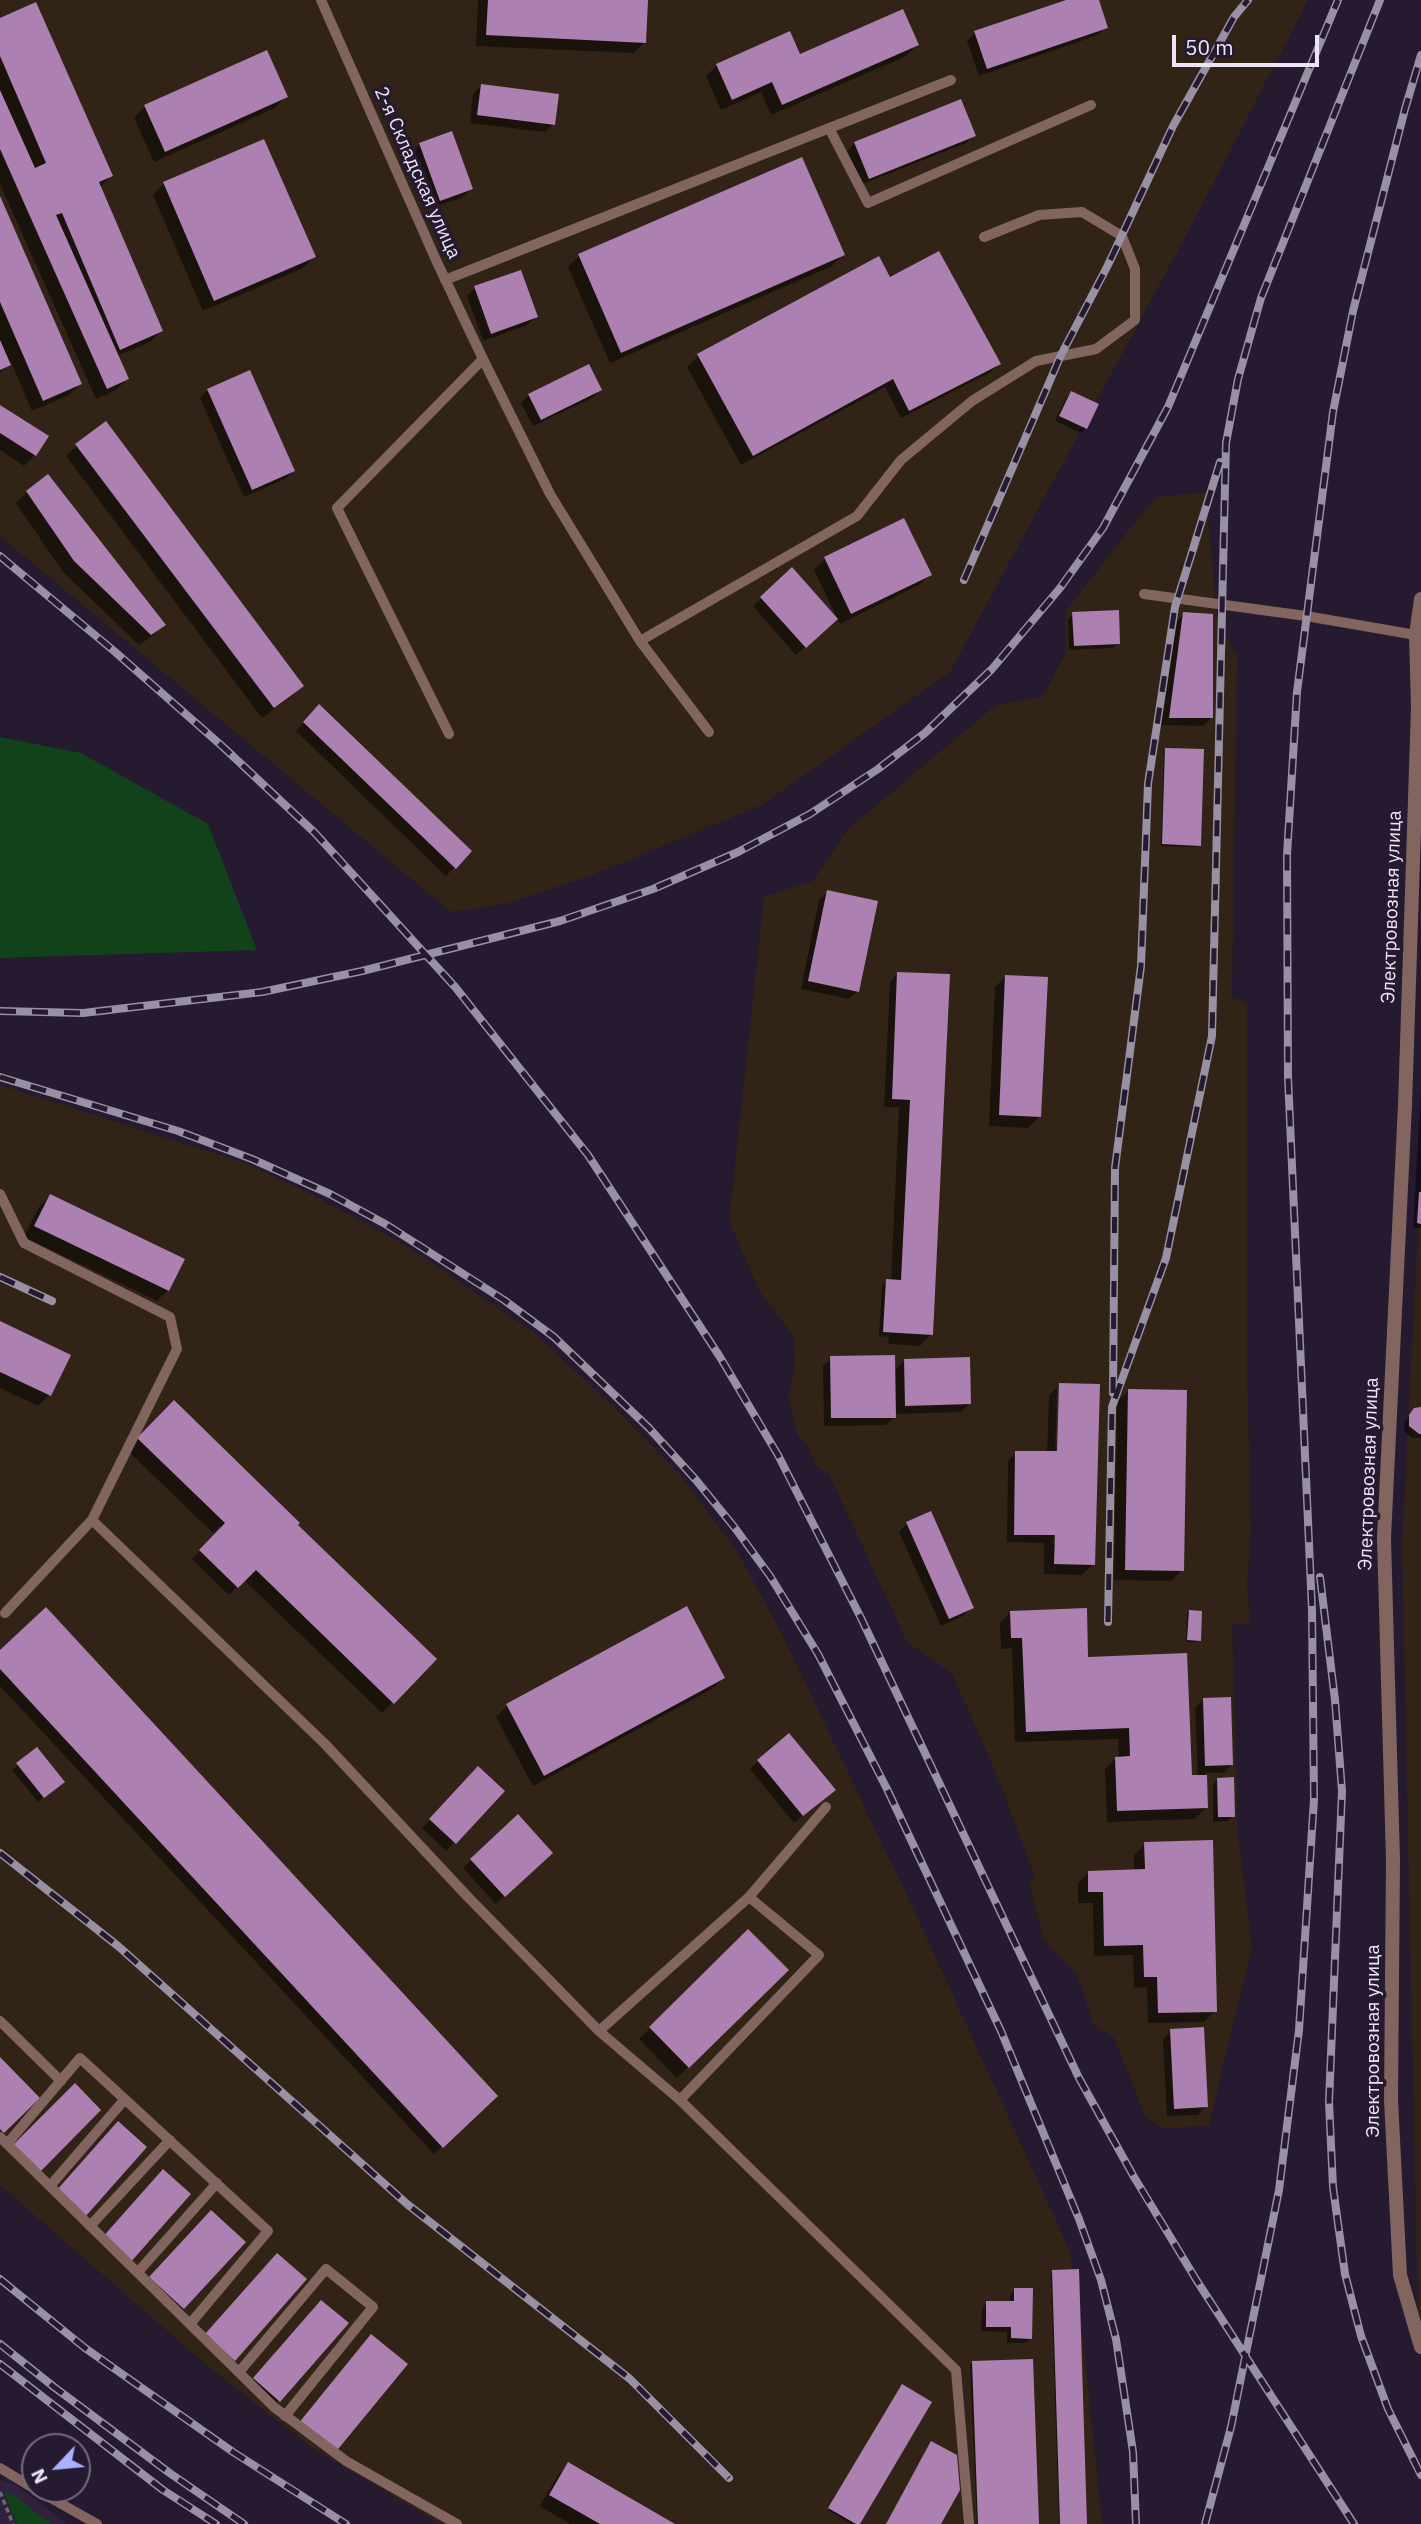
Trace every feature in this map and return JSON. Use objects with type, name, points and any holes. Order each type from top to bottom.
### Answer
[{"type":"street","name":"Электровозная улица","points":[[1421,599],[1416,635],[1418,708],[1405,1105],[1384,1538],[1393,1860],[1392,2114],[1400,2274],[1421,2347]]},
{"type":"lane","name":"2-я Складская улица","points":[[321,0],[445,279],[550,494],[640,641],[709,732]]},
{"type":"lane","points":[[445,279],[951,80]]},
{"type":"lane","points":[[830,128],[868,203],[1091,105]]},
{"type":"lane","points":[[640,641],[857,516],[901,460],[972,401],[1036,361],[1097,349],[1135,320],[1135,269],[1122,236],[1082,212],[1039,215],[984,237]]},
{"type":"lane","points":[[449,734],[337,508],[483,359]]},
{"type":"lane","points":[[1144,594],[1306,616],[1416,635]]},
{"type":"lane","points":[[0,1194],[24,1243],[170,1317],[177,1349],[92,1520],[5,1613]]},
{"type":"lane","points":[[92,1520],[326,1744],[467,1896],[599,2031],[680,2100],[956,2370],[969,2524]]},
{"type":"lane","points":[[599,2031],[749,1897],[826,1807]]},
{"type":"lane","points":[[680,2100],[819,1955],[749,1897]]},
{"type":"lane","points":[[0,2021],[61,2081]]},
{"type":"lane","points":[[190,2324],[268,2231],[80,2058],[4,2140],[138,2273],[190,2324],[239,2372],[285,2416],[345,2461],[457,2524]]},
{"type":"lane","points":[[50,2186],[125,2099]]},
{"type":"lane","points":[[90,2225],[170,2140]]},
{"type":"lane","points":[[138,2273],[217,2183]]},
{"type":"lane","points":[[239,2372],[326,2269],[373,2307],[285,2416]]},
{"type":"lane","points":[[0,2468],[21,2481]]},
{"type":"lane","points":[[60,2503],[97,2524]]},
{"type":"path","points":[[0,2492],[13,2524]]},
{"type":"shaded area","points":[[0,0],[1308,0],[1196,217],[950,672],[762,805],[595,874],[506,904],[451,912],[0,536]]},
{"type":"shaded area","points":[[1206,492],[1217,621],[1237,655],[1232,998],[1247,1002],[1247,1370],[1251,1531],[1247,1583],[1250,1623],[1232,1624],[1238,1833],[1252,1948],[1209,2125],[1165,2129],[1146,2118],[1113,2036],[1094,2026],[1077,1974],[1043,1939],[1029,1881],[1035,1878],[1000,1782],[952,1673],[907,1642],[828,1472],[817,1467],[808,1447],[798,1436],[788,1398],[795,1364],[793,1335],[760,1292],[729,1221],[764,897],[813,881],[849,828],[996,705],[1042,697],[1066,653],[1066,611],[1155,497]]},
{"type":"shaded area","points":[[0,1085],[245,1163],[309,1193],[405,1245],[532,1331],[615,1408],[682,1477],[738,1553],[782,1634],[919,1921],[1070,2251],[1083,2338],[1102,2524],[440,2524],[310,2446],[211,2369],[0,2185]]},
{"type":"shaded area","points":[[1421,1171],[1421,2325],[1418,2323],[1402,1544]]},
{"type":"shaded area","points":[[0,2480],[21,2489],[21,2503],[40,2503],[67,2524],[0,2524]]},
{"type":"green space","points":[[0,737],[81,753],[208,824],[257,950],[0,958]]},
{"type":"green space","points":[[4,2492],[14,2495],[51,2524],[17,2524]]},
{"type":"building","points":[[488,0],[648,0],[646,43],[486,35]]},
{"type":"building","points":[[1066,0],[1099,0],[1108,28],[987,69],[974,31]]},
{"type":"building","points":[[36,2],[113,176],[99,182],[163,331],[120,350],[62,213],[56,215],[129,379],[107,389],[0,149],[0,90],[35,168],[46,163],[0,56],[0,18]]},
{"type":"building","points":[[903,9],[919,45],[782,105],[772,82],[732,100],[716,64],[790,31],[800,54]]},
{"type":"building","points":[[267,50],[288,97],[165,152],[144,105]]},
{"type":"building","points":[[481,84],[559,94],[555,125],[477,115]]},
{"type":"building","points":[[961,99],[976,136],[869,179],[854,142]]},
{"type":"building","points":[[452,131],[473,189],[440,201],[419,143]]},
{"type":"building","points":[[264,139],[316,257],[214,301],[163,182]]},
{"type":"building","points":[[802,157],[845,255],[621,353],[578,254]]},
{"type":"building","points":[[0,196],[82,384],[43,401],[0,302]]},
{"type":"building","points":[[939,251],[1001,364],[909,411],[893,379],[753,456],[697,354],[879,256],[890,277]]},
{"type":"building","points":[[521,270],[538,317],[491,334],[474,286]]},
{"type":"building","points":[[0,340],[11,365],[0,370]]},
{"type":"building","points":[[589,364],[602,390],[541,420],[528,394]]},
{"type":"building","points":[[250,370],[295,471],[252,490],[207,389]]},
{"type":"building","points":[[1071,391],[1099,404],[1087,429],[1059,416]]},
{"type":"building","points":[[0,405],[49,436],[36,456],[0,433]]},
{"type":"building","points":[[106,421],[304,686],[274,708],[75,444]]},
{"type":"building","points":[[48,474],[166,625],[151,635],[74,561],[26,491]]},
{"type":"building","points":[[904,518],[932,575],[851,614],[824,557]]},
{"type":"building","points":[[792,567],[838,619],[806,648],[760,597]]},
{"type":"building","points":[[1119,610],[1120,644],[1074,646],[1072,612]]},
{"type":"building","points":[[1183,612],[1213,614],[1213,718],[1169,718]]},
{"type":"building","points":[[319,704],[472,851],[456,869],[303,722]]},
{"type":"building","points":[[1165,748],[1204,749],[1201,846],[1162,844]]},
{"type":"building","points":[[827,890],[878,901],[859,992],[808,981]]},
{"type":"building","points":[[897,972],[950,974],[933,1335],[883,1332],[886,1279],[901,1280],[910,1100],[892,1099]]},
{"type":"building","points":[[1005,975],[1048,977],[1041,1117],[999,1115]]},
{"type":"building","points":[[1421,1192],[1421,1224],[1417,1223]]},
{"type":"building","points":[[50,1194],[185,1259],[169,1291],[34,1226]]},
{"type":"building","points":[[0,1321],[71,1355],[51,1396],[0,1372]]},
{"type":"building","points":[[895,1355],[896,1418],[831,1418],[830,1356]]},
{"type":"building","points":[[970,1357],[971,1404],[905,1406],[904,1359]]},
{"type":"building","points":[[1059,1383],[1100,1384],[1095,1565],[1054,1564],[1055,1535],[1014,1535],[1015,1451],[1057,1451]]},
{"type":"building","points":[[1128,1389],[1187,1390],[1184,1571],[1125,1570]]},
{"type":"building","points":[[174,1400],[437,1659],[394,1704],[256,1570],[238,1588],[199,1550],[225,1523],[137,1438]]},
{"type":"building","points":[[1421,1407],[1419,1434],[1409,1426],[1409,1415],[1414,1408]]},
{"type":"building","points":[[931,1511],[974,1608],[949,1619],[906,1522]]},
{"type":"building","points":[[687,1606],[725,1678],[544,1776],[506,1704]]},
{"type":"building","points":[[46,1607],[498,2096],[443,2148],[0,1669],[0,1650]]},
{"type":"building","points":[[1087,1608],[1088,1657],[1187,1653],[1192,1775],[1207,1775],[1208,1808],[1117,1811],[1115,1757],[1130,1756],[1129,1728],[1026,1732],[1022,1638],[1011,1638],[1010,1611]]},
{"type":"building","points":[[1189,1610],[1202,1611],[1201,1641],[1187,1640]]},
{"type":"building","points":[[1231,1697],[1233,1765],[1205,1766],[1203,1698]]},
{"type":"building","points":[[789,1733],[836,1790],[803,1816],[757,1760]]},
{"type":"building","points":[[37,1747],[65,1782],[44,1798],[16,1763]]},
{"type":"building","points":[[478,1766],[505,1791],[456,1844],[429,1819]]},
{"type":"building","points":[[1234,1777],[1235,1817],[1218,1817],[1217,1778]]},
{"type":"building","points":[[518,1814],[553,1853],[505,1897],[470,1859]]},
{"type":"building","points":[[1213,1840],[1217,2012],[1158,2013],[1157,1977],[1144,1977],[1143,1945],[1104,1946],[1103,1892],[1088,1892],[1088,1871],[1145,1869],[1144,1842]]},
{"type":"building","points":[[748,1929],[789,1970],[689,2068],[649,2027]]},
{"type":"building","points":[[1204,2027],[1208,2107],[1174,2109],[1170,2029]]},
{"type":"building","points":[[0,2057],[40,2098],[4,2133],[0,2129]]},
{"type":"building","points":[[75,2083],[101,2110],[38,2174],[11,2147]]},
{"type":"building","points":[[118,2121],[147,2147],[85,2217],[56,2191]]},
{"type":"building","points":[[163,2169],[191,2194],[129,2264],[101,2239]]},
{"type":"building","points":[[211,2210],[246,2242],[184,2309],[149,2277]]},
{"type":"building","points":[[277,2253],[307,2279],[235,2361],[205,2334]]},
{"type":"building","points":[[1079,2269],[1087,2524],[1060,2524],[1052,2270]]},
{"type":"building","points":[[1014,2288],[1033,2288],[1032,2339],[1011,2338],[1011,2327],[986,2327],[986,2301],[1014,2301]]},
{"type":"building","points":[[321,2300],[349,2323],[280,2402],[253,2378]]},
{"type":"building","points":[[371,2334],[408,2364],[334,2454],[298,2424]]},
{"type":"building","points":[[1033,2359],[1039,2524],[978,2524],[972,2361]]},
{"type":"building","points":[[902,2384],[932,2402],[860,2524],[856,2524],[828,2508]]},
{"type":"building","points":[[931,2441],[957,2455],[960,2490],[941,2524],[886,2524]]},
{"type":"building","points":[[568,2462],[675,2524],[600,2524],[549,2495]]},
{"type":"railway","points":[[964,580],[1061,355],[1108,265],[1173,126],[1234,17],[1248,0]]},
{"type":"railway","points":[[0,1011],[83,1013],[262,992],[362,971],[560,921],[653,889],[738,852],[810,814],[878,769],[925,733],[992,669],[1060,588],[1103,528],[1168,407],[1338,0]]},
{"type":"railway","points":[[1108,1622],[1112,1407],[1166,1258],[1212,1036],[1226,443],[1238,379],[1261,298],[1380,0]]},
{"type":"railway","points":[[1205,2524],[1231,2427],[1279,2190],[1299,2030],[1314,1799],[1312,1610],[1288,1077],[1287,855],[1297,692],[1333,412],[1353,311],[1421,55]]},
{"type":"railway","points":[[1113,1393],[1115,1168],[1141,966],[1148,784],[1175,607],[1220,462]]},
{"type":"railway","points":[[0,556],[114,651],[315,833],[456,988],[588,1155],[720,1357],[778,1455],[861,1618],[1079,2078],[1134,2177],[1197,2281],[1354,2524]]},
{"type":"railway","points":[[0,1077],[178,1131],[252,1159],[330,1194],[387,1225],[504,1300],[554,1337],[649,1428],[735,1528],[770,1576],[818,1654],[887,1789],[1001,2031],[1079,2219],[1101,2280],[1116,2339],[1133,2452],[1136,2524]]},
{"type":"railway","points":[[0,1277],[52,1301]]},
{"type":"railway","points":[[1320,1577],[1335,1700],[1342,1791],[1329,2102],[1333,2187],[1345,2274],[1361,2336],[1388,2409],[1421,2475]]},
{"type":"railway","points":[[0,1853],[118,1946],[407,2204],[630,2379],[729,2478]]},
{"type":"railway","points":[[0,2279],[85,2348],[233,2452],[346,2524]]},
{"type":"railway","points":[[0,2344],[171,2474],[244,2524]]},
{"type":"railway","points":[[0,2364],[163,2490],[216,2524]]}]
